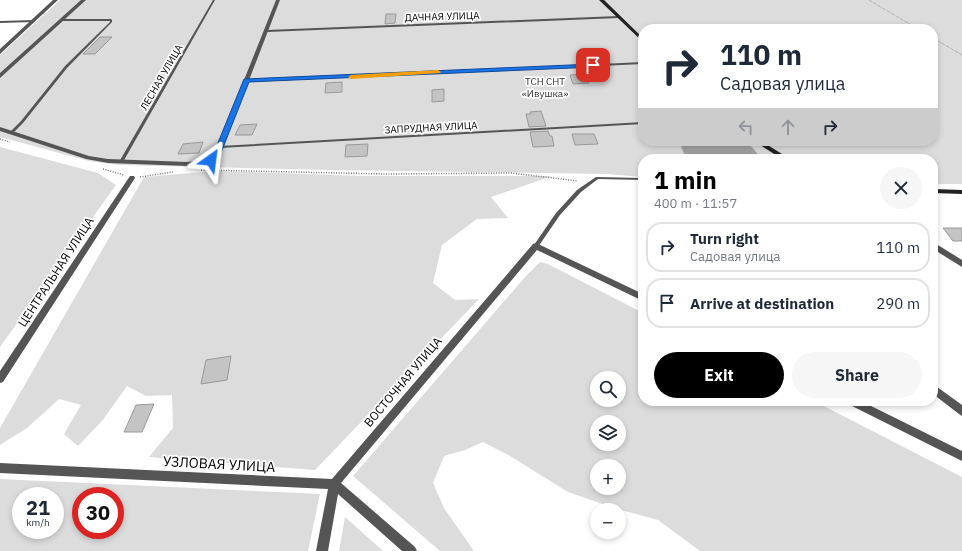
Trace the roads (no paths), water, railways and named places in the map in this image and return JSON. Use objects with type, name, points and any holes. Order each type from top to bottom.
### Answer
[{"type":"street","points":[[0,52],[56,0]]},
{"type":"street","points":[[0,76],[84,0]]},
{"type":"street","points":[[0,129],[88,158],[121,162],[188,164],[211,160],[217,155],[278,0]]},
{"type":"street","points":[[601,0],[638,36]]},
{"type":"street","points":[[766,146],[780,154]]},
{"type":"street","name":"ЦЕНТРАЛЬНАЯ УЛИЦА","points":[[0,380],[132,178]]},
{"type":"street","points":[[938,191],[962,192]]},
{"type":"street","points":[[536,246],[638,296]]},
{"type":"street","name":"ВОСТОЧНАЯ УЛИЦА","points":[[334,484],[536,246]]},
{"type":"street","points":[[938,248],[962,264]]},
{"type":"street","points":[[938,392],[962,411]]},
{"type":"street","points":[[861,406],[962,456]]},
{"type":"street","name":"УЗЛОВАЯ УЛИЦА","points":[[0,468],[334,484]]},
{"type":"street","points":[[322,551],[334,484]]},
{"type":"street","points":[[334,484],[411,551]]},
{"type":"lane","name":"ЛЕСНАЯ УЛИЦА","points":[[121,162],[214,0]]},
{"type":"lane","name":"ДАЧНАЯ УЛИЦА","points":[[267,31],[618,17]]},
{"type":"lane","points":[[12,132],[22,122],[66,67],[111,22],[111,20],[62,20]]},
{"type":"lane","points":[[0,22],[34,21]]},
{"type":"lane","points":[[246,80],[638,63]]},
{"type":"lane","name":"ЗАПРУДНАЯ УЛИЦА","points":[[220,147],[638,123]]},
{"type":"lane","points":[[536,246],[558,214],[579,191],[597,178],[615,177],[638,179]]},
{"type":"park label","name":"ТСН СНТ «Ивушка»","points":[[545,86]]}]
